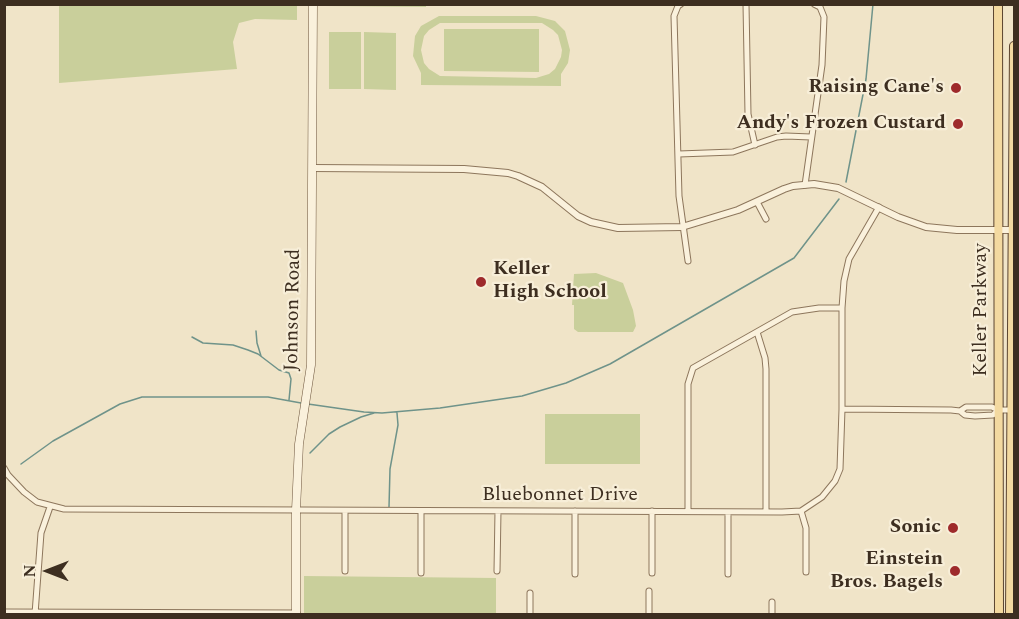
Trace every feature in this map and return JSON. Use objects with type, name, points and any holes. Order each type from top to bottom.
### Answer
[{"type":"main road","name":"Johnson Road","points":[[297,614],[296,510],[302,416],[311,365],[312,343],[313,4]]},
{"type":"main road","name":"Keller Parkway","points":[[998,4],[999,615]]},
{"type":"main road","name":"Keller Parkway","points":[[1010,615],[1014,46]]},
{"type":"main road","points":[[998,63],[1014,62]]},
{"type":"street","points":[[681,4],[674,16],[682,227],[688,261]]},
{"type":"street","points":[[746,4],[748,114],[756,145]]},
{"type":"street","points":[[805,185],[822,65],[824,26],[823,12],[814,4]]},
{"type":"street","points":[[679,154],[733,152],[786,136],[811,137]]},
{"type":"street","points":[[312,168],[491,170],[518,176],[542,188],[578,216],[591,222],[618,228],[682,227],[738,210],[784,189],[805,185],[827,185],[926,227],[944,230],[1014,230]]},
{"type":"street","points":[[757,202],[766,219]]},
{"type":"street","points":[[806,572],[807,528],[801,511],[822,497],[835,481],[840,470],[844,280],[849,260],[879,207]]},
{"type":"street","points":[[687,511],[688,384],[693,368],[792,312],[819,308],[842,308]]},
{"type":"street","points":[[757,332],[766,369],[766,512]]},
{"type":"street","points":[[842,409],[944,410],[960,411],[965,415],[993,415],[998,410],[1012,410]]},
{"type":"street","name":"Bluebonnet Drive","points":[[4,468],[24,492],[37,502],[64,509],[801,511]]},
{"type":"street","points":[[35,613],[41,533],[50,507]]},
{"type":"street","points":[[345,511],[345,571]]},
{"type":"street","points":[[421,573],[422,511]]},
{"type":"street","points":[[497,571],[498,511]]},
{"type":"street","points":[[574,574],[575,511]]},
{"type":"street","points":[[652,511],[652,573]]},
{"type":"street","points":[[728,512],[728,574]]},
{"type":"street","points":[[649,591],[649,615]]},
{"type":"street","points":[[530,592],[530,615]]},
{"type":"street","points":[[772,602],[772,615]]},
{"type":"street","points":[[4,612],[297,614]]},
{"type":"green space","points":[[324,4],[426,4],[426,7],[324,6]]},
{"type":"green space","points":[[59,5],[297,5],[297,20],[255,19],[239,23],[233,42],[237,69],[59,83]]},
{"type":"green space","points":[[439,16],[536,16],[555,21],[565,31],[570,50],[568,63],[561,74],[561,86],[421,85],[421,73],[413,56],[415,36],[421,26]],"holes":[[[440,23],[542,23],[558,35],[562,50],[555,69],[549,74],[536,78],[440,76],[424,63],[421,50],[424,36]]]},
{"type":"green space","points":[[444,29],[539,29],[539,72],[444,71]]},
{"type":"green space","points":[[329,32],[361,32],[361,89],[329,89]]},
{"type":"green space","points":[[364,32],[396,33],[396,90],[364,89]]},
{"type":"green space","points":[[596,273],[623,283],[633,310],[636,326],[633,332],[578,332],[574,329],[574,305],[572,305],[574,274]]},
{"type":"green space","points":[[545,414],[640,414],[640,464],[545,464]]},
{"type":"green space","points":[[304,576],[496,578],[496,614],[304,614]]},
{"type":"waterway","points":[[846,182],[866,79],[873,4]]},
{"type":"waterway","points":[[308,404],[382,413],[440,408],[522,396],[566,383],[610,364],[794,258],[839,199]]},
{"type":"waterway","points":[[256,331],[261,356]]},
{"type":"waterway","points":[[192,337],[203,343],[233,345],[248,350],[258,354],[279,370],[289,373],[291,379],[289,400]]},
{"type":"waterway","points":[[21,464],[53,441],[120,404],[142,397],[268,397],[301,403]]},
{"type":"waterway","points":[[310,453],[329,434],[340,427],[374,413]]},
{"type":"waterway","points":[[389,507],[390,469],[398,425],[397,413]]},
{"type":"place","name":"Raising Cane's","points":[[956,88]]},
{"type":"place","name":"Andy's Frozen Custard","points":[[958,124]]},
{"type":"place","name":"Keller High School","points":[[481,282]]},
{"type":"place","name":"Sonic","points":[[953,528]]},
{"type":"place","name":"Einstein Bros. Bagels","points":[[955,571]]}]
